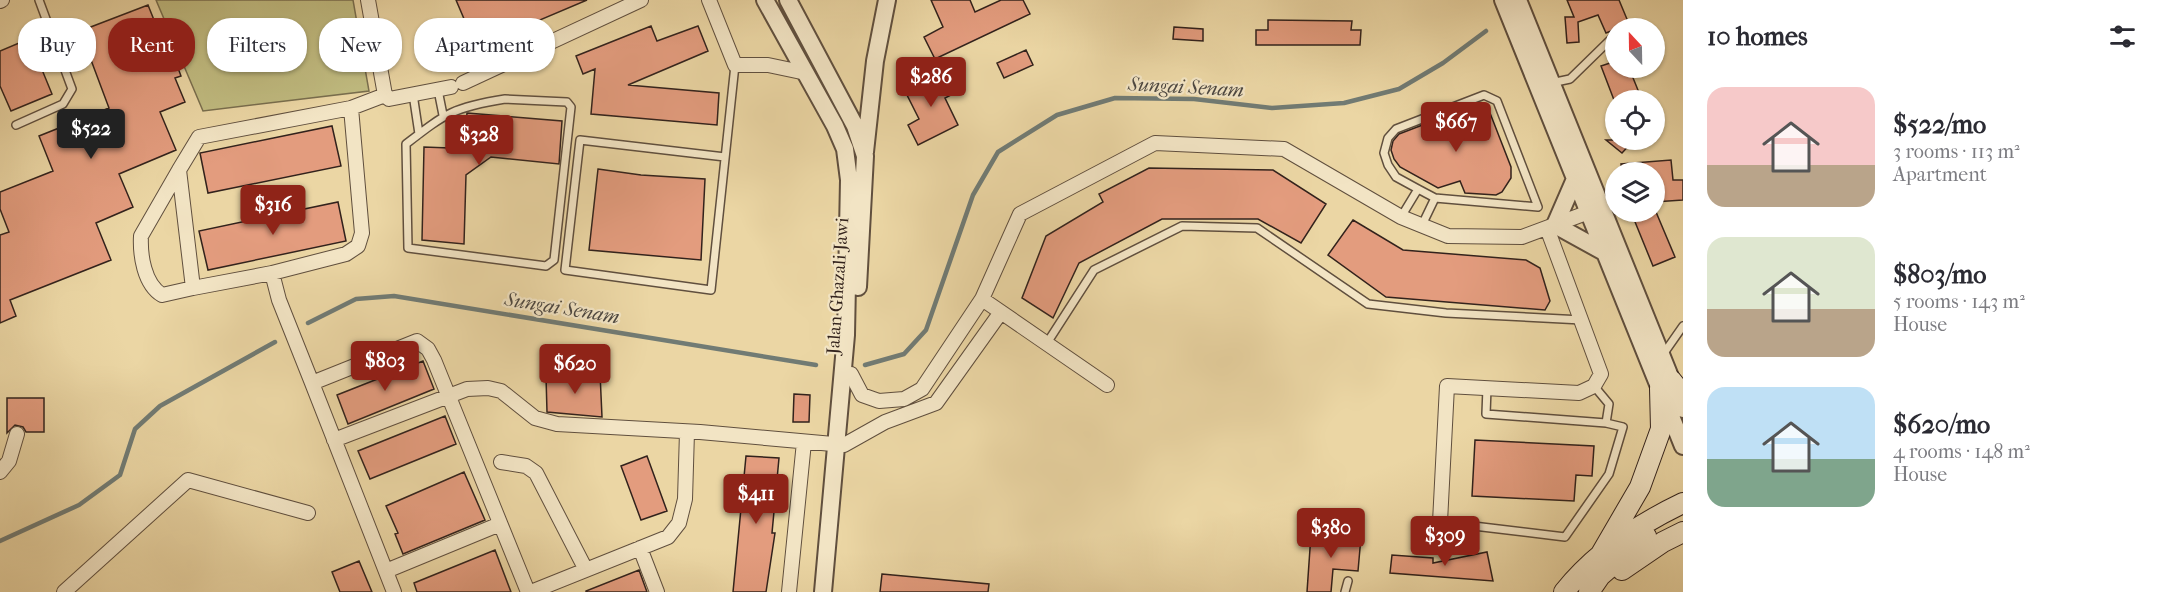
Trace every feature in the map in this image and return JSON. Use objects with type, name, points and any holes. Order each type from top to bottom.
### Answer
[{"type":"main road","points":[[1601,554],[1640,487],[1661,429],[1671,388]]},
{"type":"main road","points":[[1564,592],[1601,554],[1632,531],[1683,503]]},
{"type":"main road","points":[[1589,592],[1600,576],[1638,541],[1683,516]]},
{"type":"main road","points":[[1599,592],[1618,573],[1663,542],[1683,532]]},
{"type":"street","points":[[368,0],[385,95],[390,99],[451,87],[641,0]]},
{"type":"street","points":[[710,0],[735,65],[768,65],[806,73]]},
{"type":"street","name":"Jalan Ghazali Jawi","points":[[765,0],[835,126],[845,151],[849,180],[845,346],[832,592]]},
{"type":"street","points":[[782,0],[783,12],[843,125],[845,151]]},
{"type":"street","name":"Jalan Ghazali Jawi","points":[[788,0],[855,126],[865,156],[851,374],[840,445]]},
{"type":"street","points":[[865,156],[875,61],[887,0]]},
{"type":"street","points":[[1503,0],[1581,175],[1613,235],[1662,356],[1683,446]]},
{"type":"street","points":[[1518,0],[1551,83],[1591,201],[1589,212],[1604,252],[1683,409]]},
{"type":"street","points":[[351,108],[362,233],[358,246],[346,254],[272,273],[162,295],[155,291],[148,281],[140,245],[141,236],[199,137],[351,108],[385,95]]},
{"type":"street","points":[[851,374],[862,395],[879,400],[903,399],[922,389],[982,299],[1020,214],[1155,143],[1284,149],[1401,217],[1448,236],[1522,237],[1589,212]]},
{"type":"street","points":[[179,171],[193,288]]},
{"type":"street","points":[[1440,522],[1447,386],[1579,393],[1594,386],[1601,374],[1551,226],[1581,175]]},
{"type":"street","points":[[1589,212],[1613,235]]},
{"type":"street","points":[[1551,226],[1604,252]]},
{"type":"street","points":[[272,273],[279,300],[394,592]]},
{"type":"street","points":[[982,299],[1107,385]]},
{"type":"street","points":[[334,440],[467,389],[488,388],[501,391],[545,423],[840,445],[885,422],[936,403],[1001,312]]},
{"type":"street","points":[[312,383],[417,341],[428,349],[435,360],[529,592],[668,537],[679,523],[685,499],[687,432]]},
{"type":"street","points":[[0,472],[9,461],[17,434]]},
{"type":"street","points":[[789,592],[804,442]]},
{"type":"street","points":[[823,592],[840,445]]},
{"type":"street","points":[[501,462],[526,466],[536,473],[586,570]]},
{"type":"street","points":[[64,592],[188,480],[308,513]]},
{"type":"street","points":[[386,571],[501,524]]},
{"type":"street","points":[[640,549],[657,592]]},
{"type":"lane","points":[[16,124],[63,104],[72,89],[39,0]]},
{"type":"lane","points":[[1551,83],[1570,79],[1605,45]]},
{"type":"lane","points":[[725,157],[580,141],[565,270],[711,291],[735,65]]},
{"type":"lane","points":[[443,115],[451,87]]},
{"type":"lane","points":[[413,94],[419,134]]},
{"type":"lane","points":[[1484,95],[1497,101],[1538,207],[1435,198],[1396,177],[1384,153],[1388,138],[1396,129],[1484,95]]},
{"type":"lane","points":[[505,99],[570,104],[557,236],[552,263],[546,266],[408,248],[406,144],[443,115],[464,106],[505,99]]},
{"type":"lane","points":[[1401,217],[1418,189]]},
{"type":"lane","points":[[1421,226],[1435,198]]},
{"type":"lane","points":[[1047,344],[1094,270],[1182,226],[1257,228],[1368,304],[1446,313],[1582,320]]},
{"type":"lane","points":[[1662,356],[1683,326]]},
{"type":"lane","points":[[1594,386],[1610,405],[1606,423]]},
{"type":"lane","points":[[1440,522],[1564,537],[1609,474],[1623,427],[1606,423],[1486,414],[1487,388]]},
{"type":"lane","points":[[1345,592],[1348,581]]},
{"type":"shaded area","points":[[156,0],[353,0],[356,18],[319,18],[319,72],[366,72],[369,91],[203,111],[186,72],[195,72],[195,18],[164,18]]},
{"type":"building","points":[[456,0],[587,0],[544,18],[464,18]]},
{"type":"building","points":[[931,0],[970,0],[975,12],[1001,0],[1023,0],[1030,14],[935,59],[924,37],[943,27]]},
{"type":"building","points":[[1567,0],[1619,0],[1626,18],[1605,18],[1605,31],[1598,15],[1578,22],[1579,42],[1567,43],[1565,17],[1574,17]]},
{"type":"building","points":[[148,5],[153,18],[114,18]]},
{"type":"building","points":[[108,20],[108,72],[180,72],[181,76],[175,78],[185,102],[160,112],[176,150],[119,174],[133,207],[96,223],[111,260],[10,300],[16,316],[0,323],[0,235],[9,232],[0,209],[0,192],[53,171],[39,136],[109,108],[96,72],[96,25]]},
{"type":"building","points":[[1268,20],[1352,21],[1351,30],[1361,30],[1360,45],[1256,45],[1256,30],[1268,30]]},
{"type":"building","points":[[651,26],[657,41],[698,26],[708,51],[628,85],[719,93],[717,125],[591,114],[595,69],[583,74],[576,56]]},
{"type":"building","points":[[1174,27],[1203,29],[1203,41],[1173,39]]},
{"type":"building","points":[[18,43],[18,72],[43,72],[52,94],[11,111],[0,86],[0,51]]},
{"type":"building","points":[[1026,50],[1033,65],[1004,78],[997,63]]},
{"type":"building","points":[[1605,65],[1605,76],[1601,66]]},
{"type":"building","points":[[942,71],[953,94],[945,98],[958,125],[918,145],[908,125],[919,119],[904,89]]},
{"type":"building","points":[[1606,78],[1633,78],[1638,90],[1610,90]]},
{"type":"building","points":[[1472,106],[1490,113],[1511,167],[1511,178],[1502,192],[1496,195],[1465,193],[1460,181],[1438,188],[1400,167],[1391,150],[1393,141],[1399,134]]},
{"type":"building","points":[[467,113],[562,121],[559,164],[491,157],[466,175],[464,244],[422,240],[424,147],[450,148],[465,138]]},
{"type":"building","points":[[332,126],[341,166],[208,193],[200,153]]},
{"type":"building","points":[[1671,160],[1673,180],[1683,180],[1683,200],[1665,201],[1665,162],[1646,162]]},
{"type":"building","points":[[1149,168],[1273,170],[1326,204],[1301,243],[1258,219],[1162,219],[1079,263],[1053,318],[1022,298],[1046,236],[1103,202],[1099,194]]},
{"type":"building","points":[[598,169],[641,175],[705,179],[701,260],[589,250]]},
{"type":"building","points":[[338,202],[346,241],[208,270],[199,231]]},
{"type":"building","points":[[1353,220],[1403,250],[1526,260],[1540,268],[1550,301],[1545,310],[1386,297],[1328,255]]},
{"type":"building","points":[[1635,222],[1660,222],[1675,257],[1653,266]]},
{"type":"building","points":[[423,361],[434,389],[348,424],[337,395]]},
{"type":"building","points":[[600,373],[602,417],[547,412],[546,376]]},
{"type":"building","points":[[794,394],[810,395],[809,422],[793,422]]},
{"type":"building","points":[[7,398],[44,398],[44,432],[26,432],[23,427],[15,425],[7,433]]},
{"type":"building","points":[[445,416],[456,444],[370,479],[358,451]]},
{"type":"building","points":[[1475,440],[1594,446],[1592,476],[1576,475],[1574,501],[1472,496]]},
{"type":"building","points":[[647,456],[667,511],[641,520],[621,466]]},
{"type":"building","points":[[746,456],[779,458],[772,533],[775,533],[766,592],[733,592]]},
{"type":"building","points":[[464,472],[485,520],[403,554],[395,534],[398,533],[386,506]]},
{"type":"building","points":[[1311,534],[1361,537],[1358,571],[1333,569],[1331,592],[1307,592]]},
{"type":"building","points":[[495,550],[511,592],[417,592],[414,583]]},
{"type":"building","points":[[1487,552],[1493,581],[1390,573],[1392,555],[1433,558],[1433,563]]},
{"type":"building","points":[[359,561],[372,592],[340,592],[332,572]]},
{"type":"building","points":[[639,570],[647,592],[586,592],[586,591]]},
{"type":"building","points":[[882,574],[989,584],[988,592],[880,592]]},
{"type":"waterway","name":"Sungai Senam","points":[[865,365],[904,354],[926,330],[973,195],[998,152],[1057,115],[1115,98],[1194,99],[1272,108],[1344,103],[1399,89],[1443,63],[1486,31]]},
{"type":"waterway","name":"Sungai Senam","points":[[308,323],[356,299],[394,296],[816,365]]},
{"type":"waterway","name":"Sungai Senam","points":[[0,541],[79,505],[120,475],[135,429],[160,406],[275,342]]}]
